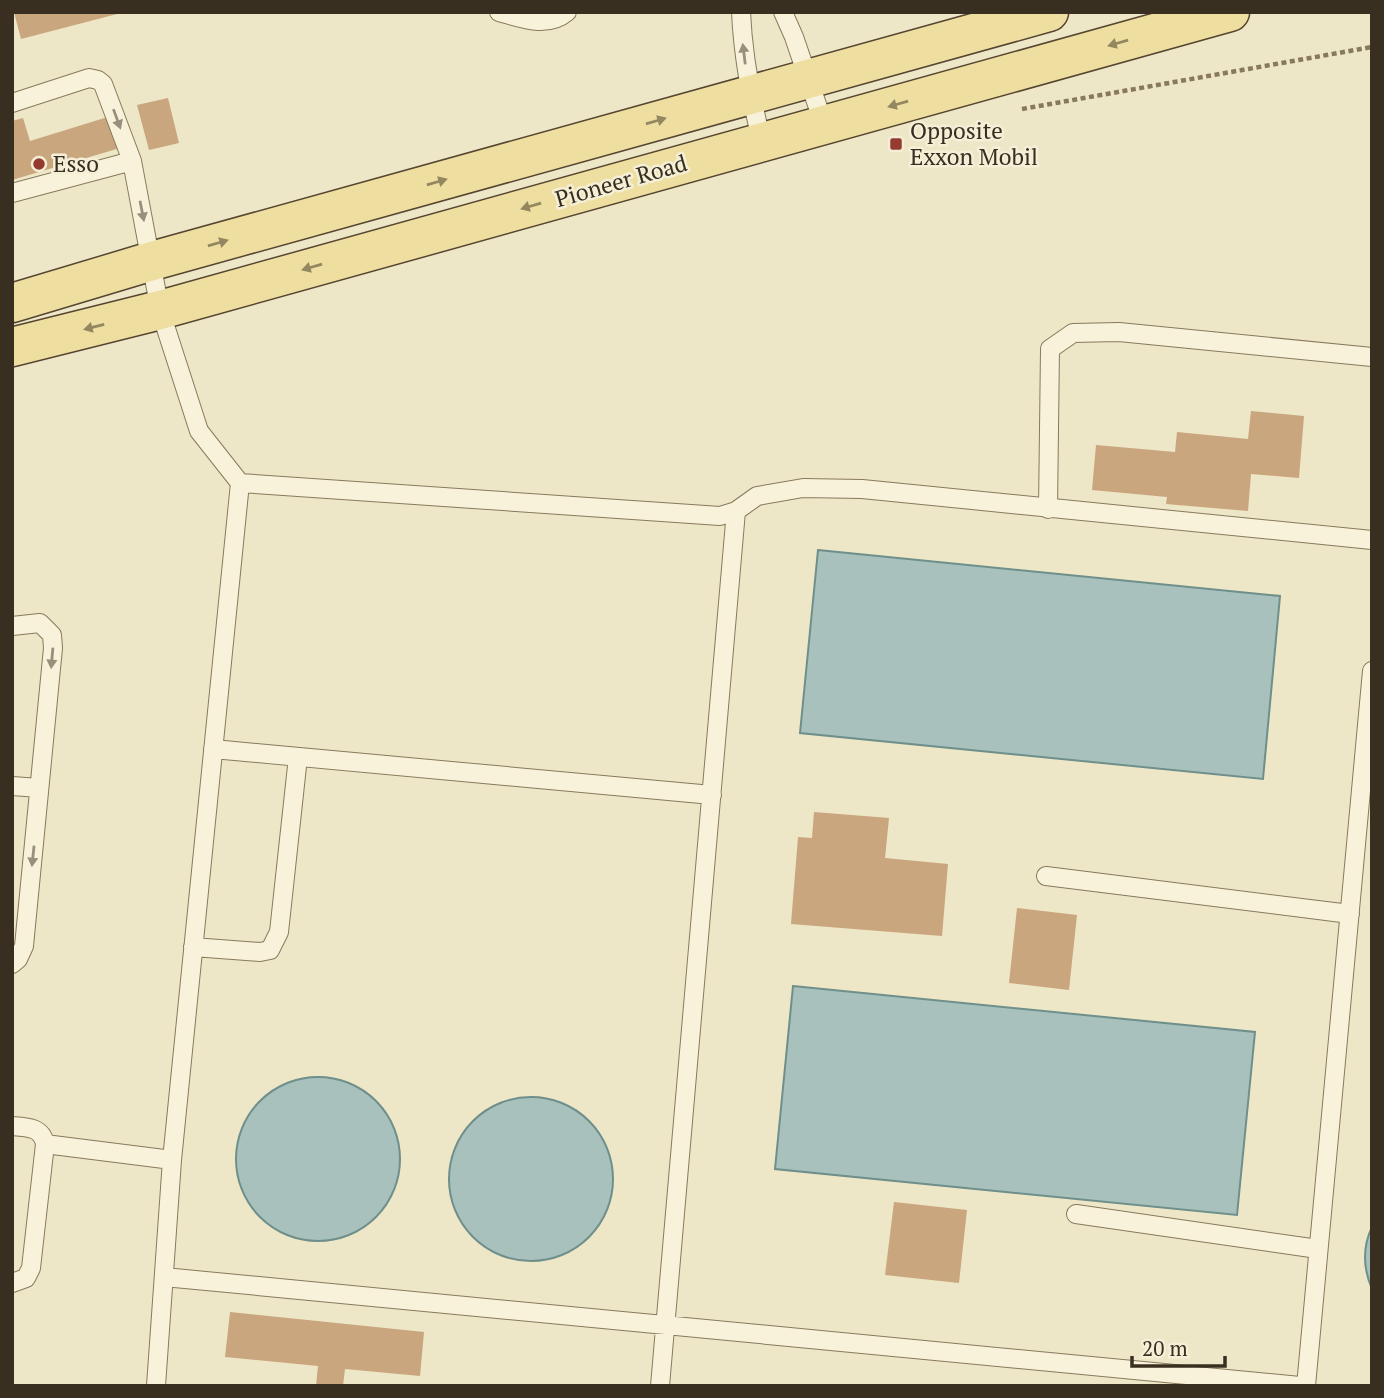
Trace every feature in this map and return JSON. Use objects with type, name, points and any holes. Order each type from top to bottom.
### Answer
[{"type":"main road","name":"Pioneer Road","points":[[12,303],[152,261],[1049,12]]},
{"type":"main road","name":"Pioneer Road","points":[[12,347],[160,310],[1230,12]]},
{"type":"lane","points":[[499,12],[534,22],[565,14]]},
{"type":"lane","points":[[741,12],[750,95],[762,142]]},
{"type":"lane","points":[[783,12],[824,125]]},
{"type":"lane","points":[[12,103],[89,78],[98,80],[107,91],[132,161],[160,310],[199,431],[240,483],[172,1160],[156,1386]]},
{"type":"lane","points":[[12,193],[132,161]]},
{"type":"lane","points":[[1048,509],[1051,349],[1073,333],[1119,332],[1372,357]]},
{"type":"lane","points":[[240,483],[720,516],[736,511],[757,496],[803,488],[862,489],[1372,540]]},
{"type":"lane","points":[[660,1386],[736,511]]},
{"type":"lane","points":[[12,626],[40,623],[52,635],[53,648],[24,946],[18,959],[12,964]]},
{"type":"lane","points":[[1306,1386],[1372,671]]},
{"type":"lane","points":[[213,749],[712,795]]},
{"type":"lane","points":[[193,947],[260,952],[270,950],[274,944],[279,932],[298,757]]},
{"type":"lane","points":[[12,786],[39,789]]},
{"type":"lane","points":[[1046,876],[1349,914]]},
{"type":"lane","points":[[12,1126],[35,1129],[41,1133],[46,1144],[31,1268],[26,1278],[12,1283]]},
{"type":"lane","points":[[46,1144],[172,1160]]},
{"type":"lane","points":[[1076,1214],[1318,1250]]},
{"type":"lane","points":[[164,1277],[1300,1386]]},
{"type":"path","points":[[1014,110],[1372,47]]},
{"type":"water","points":[[818,550],[1280,596],[1263,779],[800,733]]},
{"type":"water","points":[[793,986],[1255,1032],[1237,1215],[775,1169]]},
{"type":"water","points":[[318,1077],[349,1084],[376,1101],[393,1128],[400,1159],[393,1190],[376,1217],[349,1234],[318,1241],[287,1234],[260,1217],[243,1190],[236,1159],[243,1128],[260,1101],[287,1084]]},
{"type":"water","points":[[531,1097],[562,1104],[589,1121],[606,1148],[613,1179],[606,1210],[589,1237],[562,1254],[531,1261],[500,1254],[473,1237],[456,1210],[449,1179],[456,1148],[473,1121],[500,1104]]},
{"type":"water","points":[[1372,1227],[1372,1289],[1365,1258]]},
{"type":"building","points":[[14,12],[121,12],[121,13],[21,39]]},
{"type":"building","points":[[168,98],[179,143],[149,150],[137,105]]},
{"type":"building","name":"Esso","points":[[111,116],[120,148],[12,180],[12,121],[23,118],[30,141]]},
{"type":"building","points":[[1251,411],[1304,416],[1299,478],[1251,474],[1248,511],[1166,504],[1167,497],[1092,490],[1096,445],[1175,452],[1177,432],[1248,439]]},
{"type":"building","points":[[814,812],[889,818],[885,858],[948,864],[942,936],[791,924],[798,837],[812,838]]},
{"type":"building","points":[[1017,908],[1077,915],[1069,990],[1009,983]]},
{"type":"building","points":[[894,1202],[967,1210],[959,1283],[885,1275]]},
{"type":"building","points":[[230,1312],[424,1332],[420,1376],[345,1369],[343,1386],[316,1386],[318,1366],[225,1357]]},
{"type":"place","name":"Opposite Exxon Mobil","points":[[896,144]]},
{"type":"place","name":"Esso","points":[[39,164]]}]
